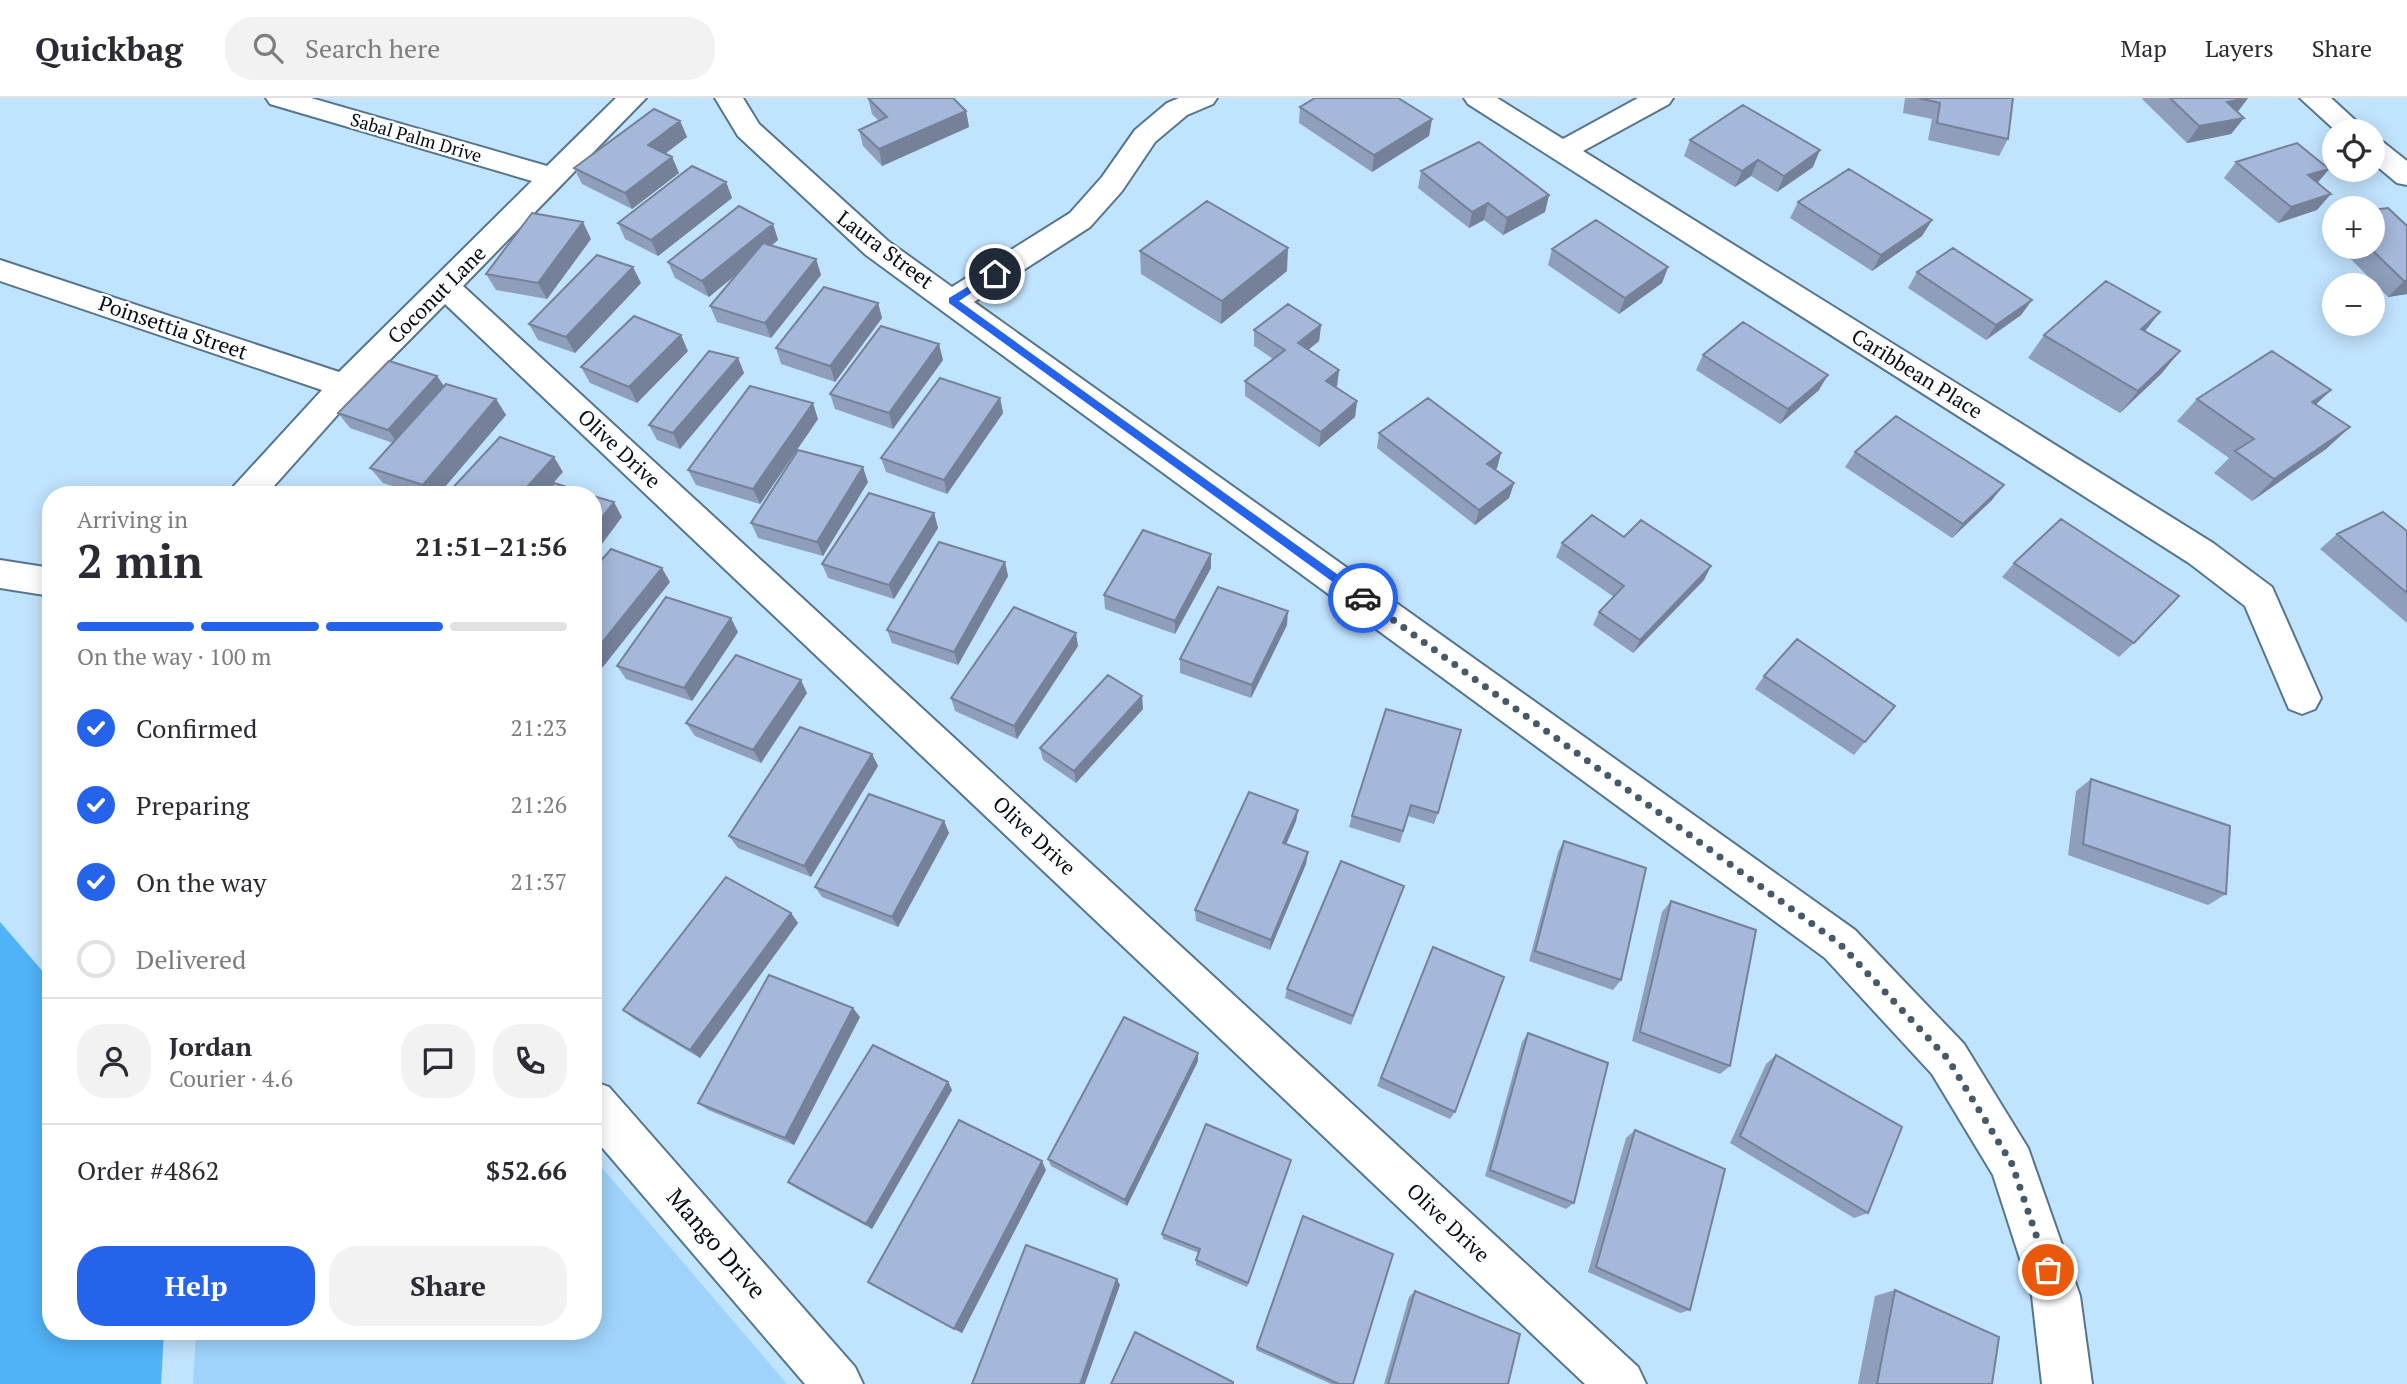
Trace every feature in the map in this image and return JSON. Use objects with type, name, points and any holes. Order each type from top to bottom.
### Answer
[{"type":"street","name":"Sabal Palm Drive","points":[[280,98],[552,177]]},
{"type":"street","name":"Coconut Lane","points":[[254,486],[345,386],[446,288],[632,98]]},
{"type":"street","name":"Laura Street","points":[[729,98],[748,130],[877,248],[1840,944],[1948,1059],[2012,1164],[2056,1296],[2067,1384]]},
{"type":"street","points":[[953,301],[1080,220],[1112,184],[1145,136],[1177,109],[1203,98]]},
{"type":"street","name":"Caribbean Place","points":[[1478,98],[2201,552],[2259,597],[2301,698]]},
{"type":"street","points":[[1562,150],[1659,98]]},
{"type":"street","points":[[2314,98],[2339,119]]},
{"type":"street","points":[[2385,158],[2407,176]]},
{"type":"street","name":"Poinsettia Street","points":[[0,270],[345,386]]},
{"type":"street","name":"Olive Drive","points":[[446,288],[1621,1384]]},
{"type":"street","points":[[0,574],[42,581]]},
{"type":"street","name":"Mango Drive","points":[[602,1113],[838,1384]]},
{"type":"shaded area","points":[[0,922],[42,971],[42,1340],[164,1340],[161,1384],[0,1384]]},
{"type":"shaded area","points":[[602,1168],[787,1384],[193,1384],[196,1340],[602,1340]]},
{"type":"building","points":[[868,98],[953,98],[966,111],[879,149],[859,130],[887,117]]},
{"type":"building","points":[[1315,98],[1398,98],[1432,119],[1374,155],[1300,107]]},
{"type":"building","points":[[1919,98],[2013,98],[2008,139],[1937,123],[1940,103]]},
{"type":"building","points":[[2170,98],[2246,98],[2227,102],[2244,118],[2199,126]]},
{"type":"building","points":[[1743,105],[1820,150],[1784,176],[1758,160],[1742,171],[1690,140]]},
{"type":"building","points":[[654,109],[680,121],[648,145],[672,157],[625,193],[574,168]]},
{"type":"building","points":[[1479,142],[1549,195],[1507,218],[1488,203],[1472,212],[1421,171]]},
{"type":"building","points":[[2297,143],[2322,163],[2322,171],[2308,175],[2331,194],[2291,207],[2236,162]]},
{"type":"building","points":[[692,166],[726,182],[651,240],[618,223]]},
{"type":"building","points":[[1849,169],[1932,220],[1881,255],[1798,202]]},
{"type":"building","points":[[1207,201],[1288,248],[1222,301],[1140,251]]},
{"type":"building","points":[[739,206],[773,224],[702,281],[668,262]]},
{"type":"building","points":[[2385,208],[2388,208],[2407,226],[2407,281],[2381,259],[2385,259]]},
{"type":"building","points":[[532,213],[583,222],[538,283],[486,274]]},
{"type":"building","points":[[1596,220],[1668,267],[1625,298],[1552,249]]},
{"type":"building","points":[[763,243],[816,259],[765,323],[710,306]]},
{"type":"building","points":[[1953,248],[2032,300],[1996,325],[1917,272]]},
{"type":"building","points":[[597,255],[633,267],[566,337],[529,324]]},
{"type":"building","points":[[2106,281],[2160,312],[2141,329],[2180,351],[2138,391],[2044,335]]},
{"type":"building","points":[[824,287],[878,303],[830,366],[776,348]]},
{"type":"building","points":[[1288,304],[1321,325],[1298,343],[1339,370],[1326,381],[1357,401],[1321,432],[1245,381],[1285,350],[1254,330]]},
{"type":"building","points":[[634,316],[681,335],[629,387],[581,367]]},
{"type":"building","points":[[1743,322],[1828,375],[1788,409],[1703,355]]},
{"type":"building","points":[[881,326],[939,344],[889,413],[830,394]]},
{"type":"building","points":[[709,351],[738,358],[673,433],[649,425]]},
{"type":"building","points":[[2272,351],[2331,390],[2312,402],[2350,427],[2274,479],[2235,451],[2254,439],[2197,399]]},
{"type":"building","points":[[389,361],[437,376],[388,430],[338,413]]},
{"type":"building","points":[[940,378],[1000,398],[944,480],[881,458]]},
{"type":"building","points":[[446,384],[496,399],[423,485],[370,468]]},
{"type":"building","points":[[750,386],[813,403],[753,489],[688,470]]},
{"type":"building","points":[[1428,398],[1501,453],[1487,464],[1514,483],[1479,510],[1379,433]]},
{"type":"building","points":[[1896,416],[2004,485],[1963,524],[1855,452]]},
{"type":"building","points":[[500,437],[554,457],[528,486],[454,486]]},
{"type":"building","points":[[798,450],[863,467],[817,542],[751,523]]},
{"type":"building","points":[[869,493],[934,513],[889,585],[822,564]]},
{"type":"building","points":[[602,499],[614,502],[602,517]]},
{"type":"building","points":[[2383,512],[2407,531],[2407,593],[2337,534]]},
{"type":"building","points":[[1592,515],[1624,537],[1641,520],[1711,566],[1640,640],[1599,612],[1624,586],[1562,543]]},
{"type":"building","points":[[2061,519],[2179,596],[2134,643],[2014,563]]},
{"type":"building","points":[[1143,530],[1211,554],[1175,621],[1104,595]]},
{"type":"building","points":[[939,542],[1005,562],[954,652],[887,630]]},
{"type":"building","points":[[611,549],[662,568],[602,643],[602,560]]},
{"type":"building","points":[[1218,587],[1288,611],[1252,685],[1180,659]]},
{"type":"building","points":[[666,597],[731,618],[684,688],[617,666]]},
{"type":"building","points":[[1014,607],[1076,633],[1014,726],[951,698]]},
{"type":"building","points":[[1797,639],[1895,706],[1865,742],[1764,676]]},
{"type":"building","points":[[736,655],[801,680],[753,750],[686,723]]},
{"type":"building","points":[[1108,675],[1142,696],[1074,771],[1040,748]]},
{"type":"building","points":[[1386,709],[1461,730],[1438,813],[1411,805],[1403,831],[1352,816]]},
{"type":"building","points":[[800,727],[872,754],[804,866],[729,836]]},
{"type":"building","points":[[2091,779],[2230,826],[2226,894],[2083,844]]},
{"type":"building","points":[[1249,792],[1298,810],[1283,843],[1308,852],[1271,940],[1195,910]]},
{"type":"building","points":[[869,794],[944,821],[892,917],[815,887]]},
{"type":"building","points":[[1564,841],[1646,868],[1621,980],[1535,951]]},
{"type":"building","points":[[1341,861],[1404,886],[1353,1016],[1287,989]]},
{"type":"building","points":[[726,877],[791,913],[690,1050],[623,1010]]},
{"type":"building","points":[[1671,901],[1756,930],[1730,1066],[1640,1032]]},
{"type":"building","points":[[1433,947],[1504,977],[1455,1112],[1381,1078]]},
{"type":"building","points":[[769,975],[853,1008],[785,1138],[698,1103]]},
{"type":"building","points":[[1124,1017],[1198,1053],[1125,1200],[1048,1159]]},
{"type":"building","points":[[1528,1033],[1608,1063],[1574,1203],[1490,1170]]},
{"type":"building","points":[[873,1045],[948,1082],[866,1224],[788,1182]]},
{"type":"building","points":[[1776,1055],[1902,1127],[1868,1213],[1740,1136]]},
{"type":"building","points":[[959,1120],[1042,1161],[954,1329],[868,1282]]},
{"type":"building","points":[[1206,1124],[1291,1160],[1248,1283],[1196,1260],[1200,1249],[1162,1234]]},
{"type":"building","points":[[1635,1130],[1725,1169],[1690,1310],[1596,1267]]},
{"type":"building","points":[[1303,1216],[1393,1254],[1353,1384],[1339,1384],[1257,1347]]},
{"type":"building","points":[[1026,1245],[1117,1279],[1080,1384],[972,1384]]},
{"type":"building","points":[[1895,1290],[1999,1337],[1992,1384],[1877,1384]]},
{"type":"building","points":[[1415,1291],[1520,1334],[1508,1384],[1388,1384]]},
{"type":"building","points":[[1135,1332],[1233,1382],[1233,1384],[1111,1384]]},
{"type":"way so far","points":[[1363,598],[1840,944],[1948,1059],[2012,1164],[2048,1270]]},
{"type":"route","points":[[995,274],[953,301],[1363,598]]}]
